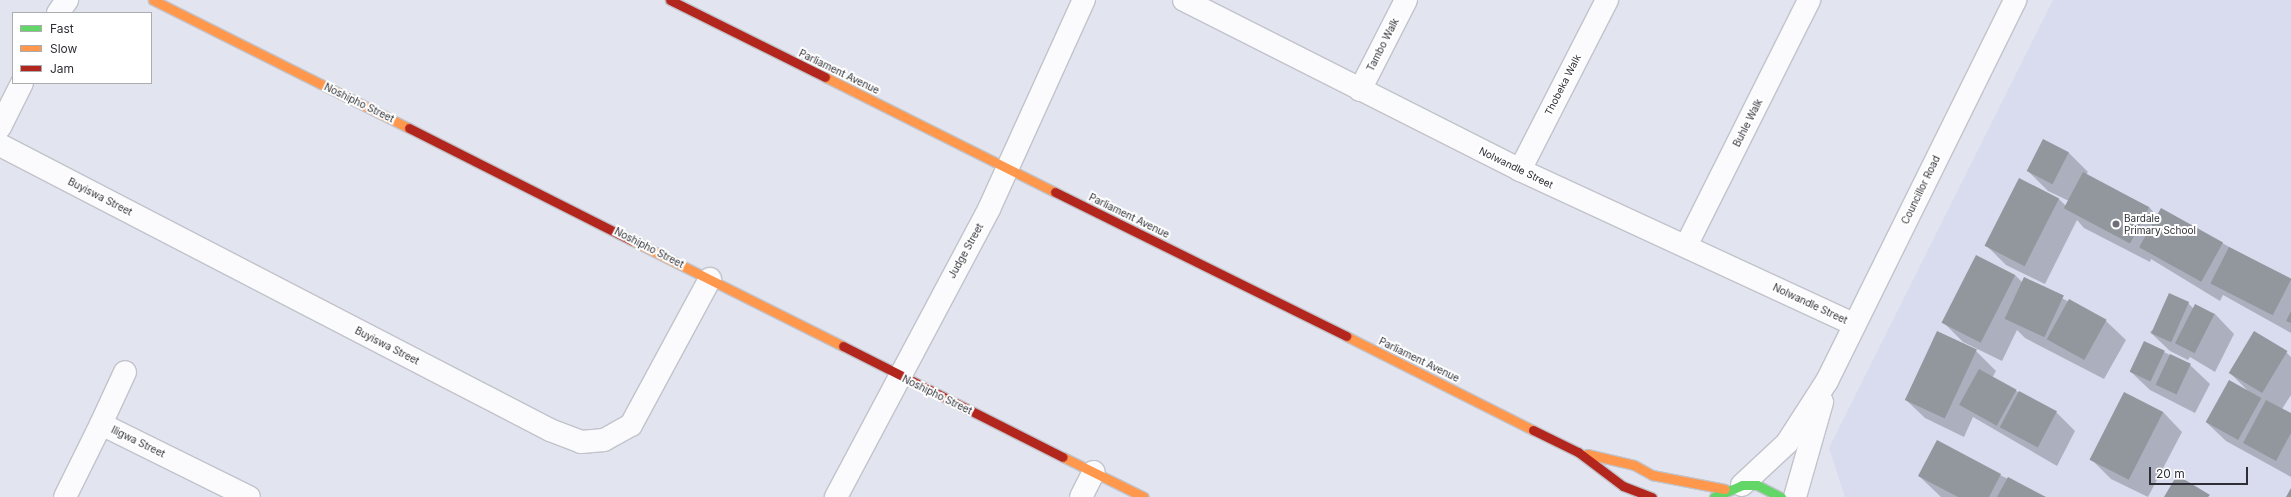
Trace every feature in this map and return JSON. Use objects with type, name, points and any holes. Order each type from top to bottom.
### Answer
[{"type":"street","points":[[59,12],[66,0]]},
{"type":"street","name":"Noshipho Street","points":[[153,0],[710,279],[898,376],[1144,497]]},
{"type":"street","name":"Parliament Avenue","points":[[670,0],[1578,452],[1623,486],[1652,497]]},
{"type":"street","name":"Judge Street","points":[[836,497],[1008,168],[1084,0]]},
{"type":"street","name":"Nolwandle Street","points":[[1184,0],[1520,170],[1854,324]]},
{"type":"street","name":"Tambo Walk","points":[[1360,90],[1406,0]]},
{"type":"street","name":"Thobeka Walk","points":[[1520,170],[1607,0]]},
{"type":"street","name":"Buhle Walk","points":[[1686,246],[1809,0]]},
{"type":"street","name":"Councillor Road","points":[[1734,487],[1787,443],[1827,381],[2015,0]]},
{"type":"street","points":[[0,127],[22,84]]},
{"type":"street","name":"Buyiswa Street","points":[[0,145],[550,430],[581,442],[604,440],[631,425],[710,279]]},
{"type":"street","points":[[101,424],[126,372]]},
{"type":"street","name":"Councillor Road","points":[[1796,497],[1827,381]]},
{"type":"street","name":"Iligwa Street","points":[[65,497],[101,424],[249,497]]},
{"type":"street","name":"Parliament Avenue","points":[[1578,452],[1634,465],[1652,475],[1734,487],[1757,485],[1781,497]]},
{"type":"street","points":[[1081,497],[1094,472]]},
{"type":"street","points":[[1714,497],[1734,487]]},
{"type":"shaded area","name":"Bardale Primary School","points":[[2053,0],[2291,0],[2291,497],[1845,497],[1829,448]]},
{"type":"building","points":[[2043,139],[2069,152],[2052,184],[2027,171]]},
{"type":"building","points":[[2083,172],[2149,207],[2130,243],[2064,208]]},
{"type":"building","points":[[2019,178],[2059,198],[2025,266],[1984,246]]},
{"type":"building","points":[[2161,208],[2223,242],[2201,282],[2139,247]]},
{"type":"building","points":[[2229,247],[2291,279],[2273,315],[2210,284]]},
{"type":"building","points":[[1976,255],[2015,275],[1981,343],[1941,323]]},
{"type":"building","points":[[2024,277],[2064,296],[2044,337],[2005,319]]},
{"type":"building","points":[[2169,293],[2189,302],[2171,342],[2151,333]]},
{"type":"building","points":[[2069,299],[2107,320],[2084,360],[2047,339]]},
{"type":"building","points":[[2195,304],[2215,314],[2195,353],[2175,343]]},
{"type":"building","points":[[2291,311],[2291,323],[2286,321]]},
{"type":"building","points":[[1937,331],[1977,350],[1945,418],[1905,400]]},
{"type":"building","points":[[2254,331],[2287,351],[2262,393],[2229,373]]},
{"type":"building","points":[[2144,341],[2165,351],[2150,382],[2130,372]]},
{"type":"building","points":[[2170,354],[2191,364],[2176,395],[2156,385]]},
{"type":"building","points":[[1979,369],[2017,390],[1997,426],[1959,405]]},
{"type":"building","points":[[2229,380],[2261,398],[2238,440],[2206,422]]},
{"type":"building","points":[[2019,391],[2057,411],[2038,447],[2000,427]]},
{"type":"building","points":[[2124,392],[2163,412],[2129,480],[2089,460]]},
{"type":"building","points":[[2266,400],[2291,413],[2291,433],[2276,461],[2243,443]]},
{"type":"building","points":[[1937,440],[2001,474],[1989,497],[1958,497],[1918,476]]},
{"type":"building","points":[[2177,475],[2210,495],[2208,497],[2164,497]]},
{"type":"building","points":[[2008,477],[2046,497],[1997,497]]},
{"type":"building","points":[[2291,488],[2291,497],[2286,497]]},
{"type":"traffic: fast","points":[[1714,497],[1742,485],[1757,485],[1781,497]]},
{"type":"traffic: slow","points":[[153,0],[409,128]]},
{"type":"traffic: slow","points":[[825,77],[1055,192]]},
{"type":"traffic: slow","points":[[631,240],[843,346]]},
{"type":"traffic: slow","points":[[1346,336],[1533,430]]},
{"type":"traffic: slow","points":[[1587,454],[1634,465],[1652,475],[1725,489]]},
{"type":"traffic: slow","points":[[1063,457],[1144,497]]},
{"type":"traffic: jam","points":[[670,0],[825,77]]},
{"type":"traffic: jam","points":[[409,128],[631,240]]},
{"type":"traffic: jam","points":[[1055,192],[1346,336]]},
{"type":"traffic: jam","points":[[843,346],[1063,457]]},
{"type":"traffic: jam","points":[[1533,430],[1578,452],[1623,486],[1652,497]]},
{"type":"place","name":"Bardale Primary School","points":[[2116,224]]}]
